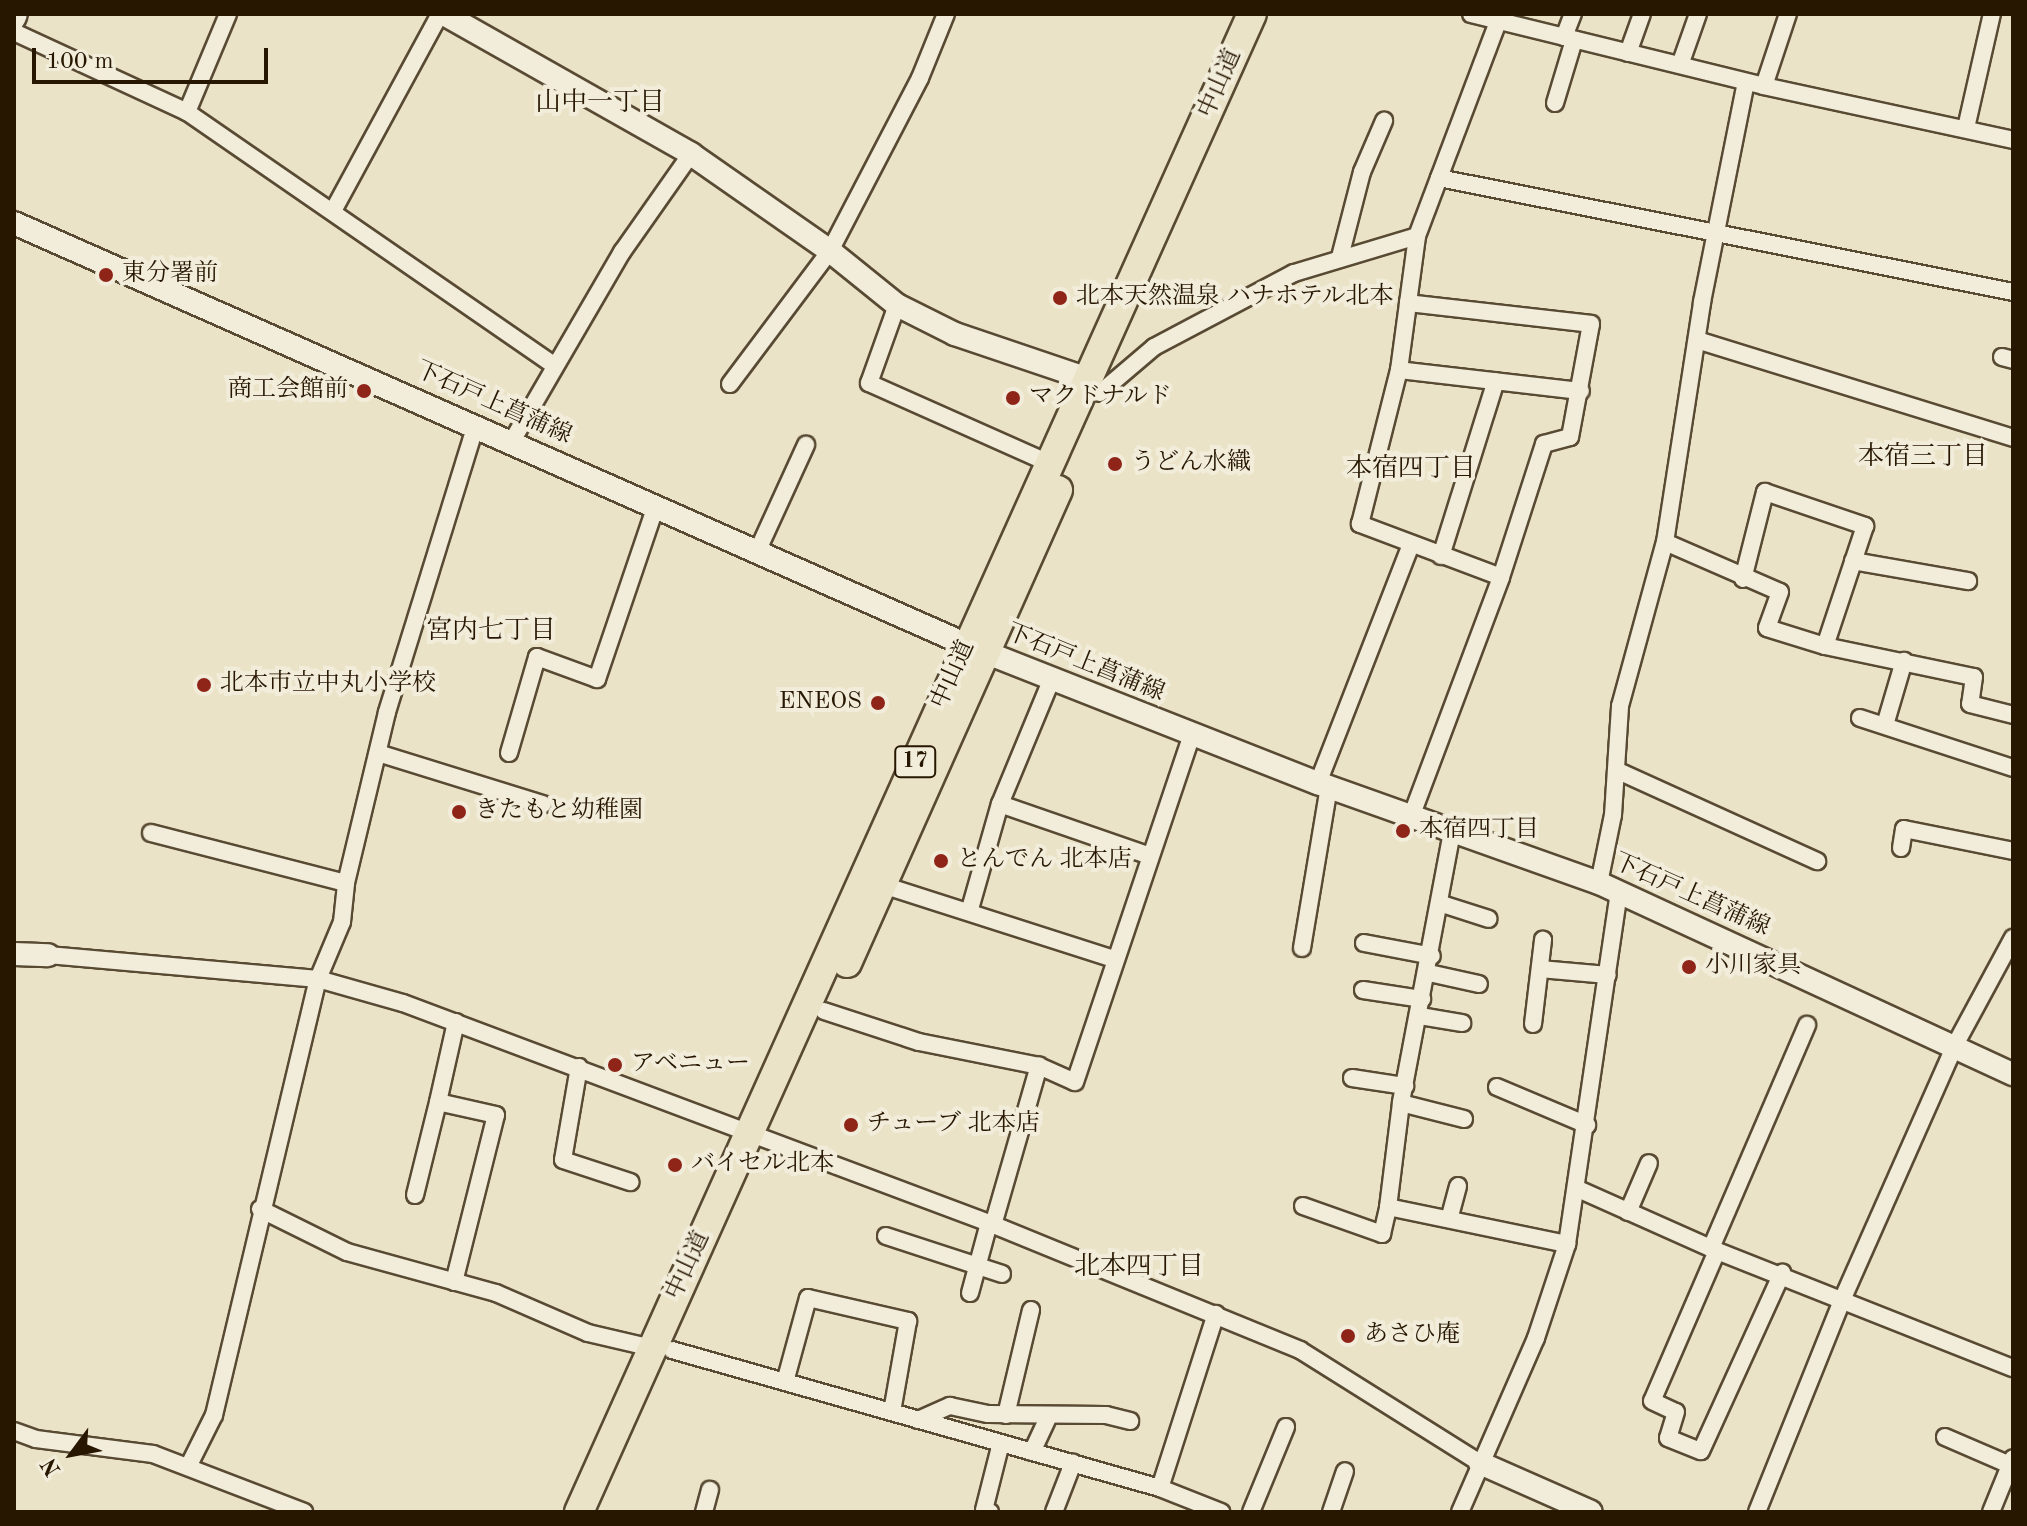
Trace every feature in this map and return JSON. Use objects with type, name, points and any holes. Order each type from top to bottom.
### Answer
[{"type":"highway","name":"中山道","points":[[579,1512],[662,1349],[759,1137],[1094,386],[1252,14]]},
{"type":"highway","name":"中山道","points":[[759,1137],[824,1011],[883,885],[1049,463],[1094,386],[1270,14]]},
{"type":"highway","name":"中山道","points":[[600,1512],[662,1349]]},
{"type":"main road","points":[[442,14],[691,154],[830,251],[897,305],[955,334],[1094,386]]},
{"type":"main road","name":"下石戸上菖蒲線","points":[[14,223],[1051,681],[1323,785],[1609,888],[2013,1074]]},
{"type":"main road","points":[[14,954],[48,955]]},
{"type":"main road","points":[[1480,1463],[1591,1512]]},
{"type":"street","points":[[187,112],[228,14]]},
{"type":"street","points":[[333,211],[442,14]]},
{"type":"street","points":[[730,384],[830,251],[920,78],[946,14]]},
{"type":"street","points":[[1471,14],[1499,18],[1569,39],[1746,82],[2013,140]]},
{"type":"street","points":[[1555,103],[1573,14]]},
{"type":"street","points":[[1628,53],[1642,14]]},
{"type":"street","points":[[1680,65],[1698,14]]},
{"type":"street","points":[[1764,86],[1788,14]]},
{"type":"street","points":[[1966,128],[1992,14]]},
{"type":"street","points":[[1499,18],[1417,236],[1399,370],[1360,524],[1501,577]]},
{"type":"street","points":[[14,32],[187,112],[555,366]]},
{"type":"street","points":[[1460,1512],[1536,1338],[1567,1244],[1578,1189],[1608,975],[1609,888],[1620,706],[1665,542],[1714,233],[1746,82]]},
{"type":"street","points":[[1340,257],[1362,172],[1384,121]]},
{"type":"street","points":[[512,441],[622,252],[691,154]]},
{"type":"street","points":[[1439,178],[2013,292]]},
{"type":"street","points":[[1094,386],[1154,347],[1294,273],[1417,236]]},
{"type":"street","points":[[1408,303],[1591,324],[1581,391],[1570,437],[1544,444],[1501,577],[1411,817]]},
{"type":"street","points":[[897,305],[869,383],[1049,463]]},
{"type":"street","points":[[1697,340],[2013,438]]},
{"type":"street","points":[[1399,370],[1581,391]]},
{"type":"street","points":[[1441,556],[1496,381]]},
{"type":"street","points":[[189,1465],[214,1415],[260,1209],[318,979],[342,922],[346,883],[378,753],[476,425]]},
{"type":"street","points":[[757,552],[806,445]]},
{"type":"street","points":[[1743,579],[1765,492],[1865,526],[1825,646]]},
{"type":"street","points":[[509,753],[537,657],[597,679],[656,506]]},
{"type":"street","points":[[1665,542],[1743,579],[1780,592],[1767,628],[1825,646],[1974,677],[1970,704],[2013,715]]},
{"type":"street","points":[[1302,948],[1323,785],[1411,545]]},
{"type":"street","points":[[1853,561],[1968,581]]},
{"type":"street","points":[[1885,725],[1904,661]]},
{"type":"street","points":[[970,909],[1000,804],[1051,681]]},
{"type":"street","points":[[1860,718],[2013,768]]},
{"type":"street","points":[[824,1011],[919,1042],[1039,1066],[1075,1082],[1192,734]]},
{"type":"street","points":[[378,753],[543,804]]},
{"type":"street","points":[[1616,770],[1817,861]]},
{"type":"street","points":[[1000,804],[1150,856]]},
{"type":"street","points":[[1901,848],[1904,829],[2013,851]]},
{"type":"street","points":[[1303,1206],[1382,1234],[1401,1103],[1430,964],[1452,832]]},
{"type":"street","points":[[151,833],[346,883]]},
{"type":"street","points":[[883,885],[970,909],[1114,959]]},
{"type":"street","points":[[1439,903],[1489,919]]},
{"type":"street","points":[[1757,1512],[1843,1298],[1954,1047],[2013,938]]},
{"type":"street","points":[[1533,1024],[1543,940]]},
{"type":"street","points":[[1364,943],[1479,984]]},
{"type":"street","points":[[48,955],[318,979],[456,1022],[991,1224],[1300,1350],[1480,1463]]},
{"type":"street","points":[[1540,969],[1608,975]]},
{"type":"street","points":[[1363,990],[1462,1023]]},
{"type":"street","points":[[415,1195],[456,1022]]},
{"type":"street","points":[[1782,1273],[1701,1451],[1668,1438],[1676,1412],[1652,1401],[1807,1025]]},
{"type":"street","points":[[970,1293],[1039,1066]]},
{"type":"street","points":[[579,1067],[563,1160],[630,1182]]},
{"type":"street","points":[[1352,1078],[1405,1086]]},
{"type":"street","points":[[1497,1087],[1587,1125]]},
{"type":"street","points":[[438,1102],[496,1115],[454,1282]]},
{"type":"street","points":[[1401,1103],[1464,1119]]},
{"type":"street","points":[[1628,1212],[1649,1163]]},
{"type":"street","points":[[1450,1216],[1458,1186]]},
{"type":"street","points":[[1578,1189],[1714,1250],[1782,1273],[2013,1368]]},
{"type":"street","points":[[1388,1207],[1450,1216],[1567,1244]]},
{"type":"street","points":[[260,1209],[347,1252],[496,1293],[588,1333],[662,1349],[1073,1463],[1160,1488],[1221,1512]]},
{"type":"street","points":[[886,1236],[1002,1274]]},
{"type":"street","points":[[785,1382],[808,1298],[908,1321],[892,1412]]},
{"type":"street","points":[[1006,1415],[1031,1310]]},
{"type":"street","points":[[1160,1488],[1216,1314]]},
{"type":"street","points":[[918,1420],[950,1406],[1006,1415],[1130,1421]]},
{"type":"street","points":[[1032,1452],[1049,1416]]},
{"type":"street","points":[[1251,1512],[1286,1427]]},
{"type":"street","points":[[14,1431],[189,1465],[304,1512]]},
{"type":"street","points":[[1945,1437],[2011,1465],[1991,1512]]},
{"type":"street","points":[[990,1512],[984,1510],[1001,1443]]},
{"type":"street","points":[[1054,1512],[1073,1463]]},
{"type":"street","points":[[1331,1512],[1345,1471]]},
{"type":"street","points":[[704,1512],[710,1490]]},
{"type":"place","name":"東分署前","points":[[106,275]]},
{"type":"place","name":"北本天然温泉 ハナホテル北本","points":[[1060,298]]},
{"type":"place","name":"商工会館前","points":[[364,391]]},
{"type":"place","name":"マクドナルド","points":[[1013,398]]},
{"type":"place","name":"うどん水織","points":[[1115,464]]},
{"type":"place","name":"北本市立中丸小学校","points":[[204,685]]},
{"type":"place","name":"ENEOS","points":[[878,703]]},
{"type":"place","name":"きたもと幼稚園","points":[[459,812]]},
{"type":"place","name":"本宿四丁目","points":[[1403,831]]},
{"type":"place","name":"とんでん 北本店","points":[[941,861]]},
{"type":"place","name":"小川家具","points":[[1689,967]]},
{"type":"place","name":"アベニュー","points":[[615,1065]]},
{"type":"place","name":"チューブ 北本店","points":[[851,1125]]},
{"type":"place","name":"バイセル北本","points":[[675,1165]]},
{"type":"place","name":"あさひ庵","points":[[1348,1336]]},
{"type":"district","name":"山中一丁目","points":[[600,104]]},
{"type":"district","name":"本宿三丁目","points":[[1923,458]]},
{"type":"district","name":"本宿四丁目","points":[[1411,470]]},
{"type":"district","name":"宮内七丁目","points":[[491,632]]},
{"type":"district","name":"北本四丁目","points":[[1139,1268]]}]
